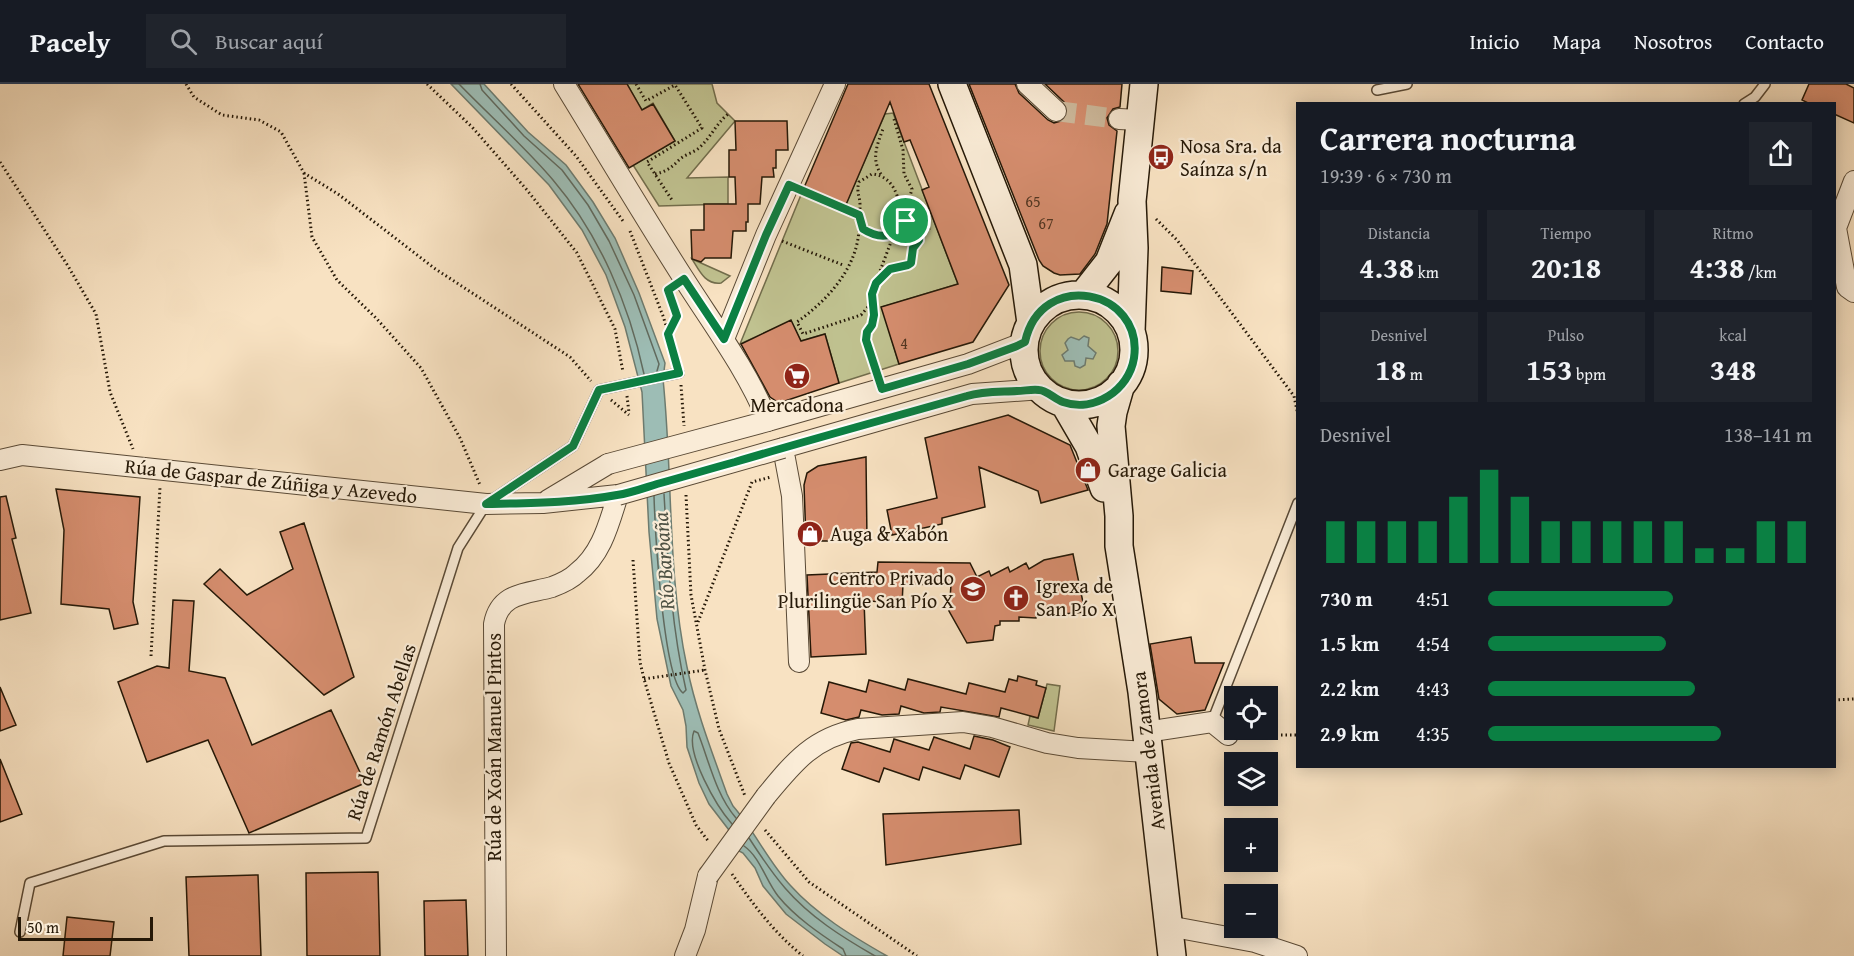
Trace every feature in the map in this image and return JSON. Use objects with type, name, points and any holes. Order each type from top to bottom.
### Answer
[{"type":"street","points":[[564,84],[684,279],[724,339],[756,393],[768,421]]},
{"type":"street","points":[[724,339],[766,235],[835,84]]},
{"type":"street","points":[[952,84],[1023,264],[1028,367],[1053,396],[1082,405],[1108,397],[1127,377],[1134,359],[1131,332],[1134,248],[1142,208],[1129,120],[1144,84]]},
{"type":"street","points":[[1027,84],[1056,111]]},
{"type":"street","points":[[1854,181],[1836,228],[1847,287],[1854,292]]},
{"type":"street","points":[[543,503],[608,464],[968,364],[1028,332],[1042,309],[1073,296],[1109,262],[1121,234],[1142,208]]},
{"type":"street","points":[[1023,264],[1073,296],[1101,299],[1116,309],[1131,332]]},
{"type":"street","name":"Avenida de Zamora","points":[[1119,546],[1119,516],[1111,426],[1121,384]]},
{"type":"street","name":"Rúa de Gaspar de Zúñiga y Azevedo","points":[[0,460],[22,455],[486,504],[543,503],[618,495],[972,394],[1053,396]]},
{"type":"street","name":"Avenida de Zamora","points":[[1053,396],[1095,458],[1119,546],[1142,692],[1172,956]]},
{"type":"street","points":[[783,448],[792,496],[799,662]]},
{"type":"street","name":"Rúa de Xoán Manuel Pintos","points":[[496,956],[494,624],[496,614],[513,597],[555,586],[587,564],[604,538],[618,495]]},
{"type":"street","points":[[685,956],[695,930],[708,876],[758,800],[796,760],[812,747],[841,732],[963,722],[992,727],[1047,743],[1078,748],[1147,742],[1212,722],[1224,732]]},
{"type":"street","points":[[1168,926],[1255,942],[1297,956]]},
{"type":"lane","points":[[1377,90],[1407,84]]},
{"type":"lane","points":[[1747,102],[1755,97],[1766,84]]},
{"type":"lane","points":[[599,390],[679,373]]},
{"type":"lane","name":"Rúa de Ramón Abellas","points":[[20,932],[30,883],[164,841],[366,838],[458,548],[486,504],[573,446],[599,390]]},
{"type":"lane","points":[[1212,722],[1296,508]]},
{"type":"path","points":[[186,84],[194,97],[222,115],[259,120],[281,132],[304,173],[312,237],[338,280],[376,318],[420,368],[460,438],[486,504]]},
{"type":"path","points":[[304,173],[338,194],[434,268],[570,357],[599,390],[629,415],[630,383],[615,329],[577,253],[527,190],[472,127],[427,84]]},
{"type":"path","points":[[511,84],[576,156],[629,228],[668,334],[679,373],[684,432]]},
{"type":"path","points":[[636,84],[646,101],[675,85],[702,128],[647,162],[672,200]]},
{"type":"path","points":[[655,174],[670,169],[680,159],[698,149],[728,114]]},
{"type":"path","points":[[894,119],[903,150],[904,174],[912,189],[906,210],[906,221]]},
{"type":"path","points":[[859,222],[863,229],[872,234],[887,237],[898,231],[899,203],[893,187],[877,168],[875,158],[883,129]]},
{"type":"path","points":[[0,162],[68,266],[96,314],[110,392],[141,467]]},
{"type":"path","points":[[882,175],[872,174],[859,182],[857,194],[860,202],[859,222],[855,250],[843,276],[830,294],[797,322],[803,334],[861,315],[868,307],[894,234]]},
{"type":"path","points":[[789,185],[859,215]]},
{"type":"path","points":[[1142,208],[1177,240],[1294,396],[1296,406]]},
{"type":"path","points":[[900,216],[916,229],[930,228]]},
{"type":"path","points":[[876,283],[890,269],[911,263],[913,248],[919,240],[916,229]]},
{"type":"path","points":[[766,235],[843,265]]},
{"type":"path","points":[[668,334],[677,316],[668,290],[684,279]]},
{"type":"path","points":[[872,294],[874,315],[866,340],[882,389]]},
{"type":"path","points":[[151,656],[161,471]]},
{"type":"path","points":[[697,624],[752,482],[788,472]]},
{"type":"path","points":[[686,489],[691,595],[705,670],[719,729],[745,795],[758,800]]},
{"type":"path","points":[[633,560],[640,662],[644,679],[669,763],[696,825],[711,844]]},
{"type":"path","points":[[644,679],[705,670]]},
{"type":"path","points":[[1836,700],[1854,699]]},
{"type":"path","points":[[1278,735],[1296,735]]},
{"type":"path","points":[[765,829],[770,838],[809,882],[917,956]]},
{"type":"path","points":[[729,870],[758,911],[803,956]]},
{"type":"green space","points":[[627,84],[712,84],[717,103],[735,121],[687,178],[728,177],[728,204],[659,206],[633,165],[675,141],[653,103],[642,110]]},
{"type":"green space","points":[[893,113],[958,284],[882,307],[899,364],[839,383],[825,334],[801,341],[791,321],[740,344],[803,190],[845,206],[885,114]]},
{"type":"green space","points":[[692,259],[730,276],[721,283],[711,282],[703,276]]},
{"type":"green space","points":[[1079,312],[1094,315],[1107,323],[1115,336],[1118,351],[1115,366],[1107,379],[1094,387],[1079,390],[1064,387],[1051,379],[1043,366],[1040,351],[1043,336],[1051,323],[1064,315]]},
{"type":"green space","points":[[1047,684],[1060,686],[1054,731],[1028,725],[1030,716],[1038,718]]},
{"type":"water","name":"Río Barbaña","points":[[451,84],[484,84],[528,132],[566,165],[615,238],[639,293],[665,363],[663,379],[673,560],[681,632],[695,700],[727,794],[775,866],[800,896],[836,924],[887,956],[843,956],[786,914],[763,886],[755,868],[739,851],[732,834],[709,804],[687,747],[683,710],[671,686],[657,619],[649,532],[642,392],[625,327],[606,275],[582,230],[549,185]]},
{"type":"water","points":[[1084,336],[1089,338],[1088,346],[1096,353],[1093,359],[1086,358],[1085,365],[1080,368],[1075,366],[1074,361],[1065,361],[1062,355],[1068,350],[1065,343],[1068,339],[1071,337],[1079,340]]},
{"type":"building","points":[[578,84],[627,84],[642,110],[653,104],[675,141],[629,168]]},
{"type":"building","points":[[848,84],[929,84],[1009,285],[973,342],[899,364],[881,307],[958,284],[922,190],[929,187],[910,140],[904,142],[890,102],[845,207],[803,190]]},
{"type":"building","points":[[969,84],[1015,84],[1019,93],[1054,123],[1064,120],[1068,108],[1045,84],[1122,84],[1120,107],[1113,109],[1107,118],[1109,125],[1117,131],[1107,224],[1095,254],[1080,274],[1054,273],[1043,266],[1039,260]]},
{"type":"building","points":[[1809,84],[1846,84],[1854,88],[1854,123],[1836,115],[1836,102],[1802,100]]},
{"type":"building","points":[[735,121],[787,121],[788,150],[776,150],[774,177],[762,177],[760,204],[748,204],[746,231],[733,231],[731,258],[705,258],[701,262],[692,259],[691,230],[704,230],[704,204],[736,204],[735,177],[729,177],[729,150],[736,150]]},
{"type":"building","points":[[1162,267],[1193,271],[1191,294],[1161,291]]},
{"type":"building","points":[[791,320],[801,341],[825,334],[839,383],[779,403],[770,397],[741,344]]},
{"type":"building","points":[[1008,415],[1070,445],[1088,490],[1041,503],[1038,491],[979,467],[985,507],[942,518],[942,524],[892,535],[887,510],[937,498],[925,438]]},
{"type":"building","points":[[866,457],[867,541],[806,541],[804,485],[807,473],[818,466]]},
{"type":"building","points":[[56,489],[140,497],[133,602],[138,624],[114,629],[109,609],[61,604],[64,530]]},
{"type":"building","points":[[6,496],[16,538],[12,539],[31,613],[0,620],[0,497]]},
{"type":"building","points":[[304,523],[354,677],[324,695],[204,584],[220,569],[247,595],[293,569],[280,532]]},
{"type":"building","points":[[1073,554],[1085,612],[1052,615],[1037,612],[1036,618],[1019,617],[1019,621],[1000,621],[1000,625],[995,626],[993,640],[967,643],[949,611],[951,585],[903,584],[902,605],[864,600],[866,654],[811,657],[807,575],[877,572],[878,562],[970,563],[977,577],[989,571],[991,576],[1008,567],[1010,572],[1026,563],[1029,569],[1044,560]]},
{"type":"building","points":[[173,600],[194,601],[189,671],[225,678],[252,745],[331,710],[365,783],[249,833],[208,740],[147,762],[118,682],[157,666],[169,668]]},
{"type":"building","points":[[1191,637],[1195,663],[1224,663],[1205,710],[1177,714],[1159,699],[1150,644]]},
{"type":"building","points":[[1018,676],[1037,681],[1036,685],[1046,688],[1038,718],[1001,708],[999,717],[941,707],[940,712],[924,713],[901,706],[899,714],[882,715],[861,710],[859,717],[846,720],[821,713],[829,682],[866,692],[869,680],[905,690],[908,679],[966,694],[969,683],[1005,692],[1009,679],[1017,681]]},
{"type":"building","points":[[0,687],[16,725],[0,731]]},
{"type":"building","points":[[974,736],[1010,747],[999,777],[965,765],[960,779],[923,767],[919,780],[884,768],[879,782],[842,769],[851,743],[858,742],[890,752],[894,739],[929,750],[934,737],[970,749]]},
{"type":"building","points":[[0,759],[22,814],[0,822]]},
{"type":"building","points":[[1019,810],[1021,844],[886,865],[883,814]]},
{"type":"building","points":[[378,872],[380,956],[307,956],[306,873]]},
{"type":"building","points":[[258,875],[261,956],[189,956],[186,877]]},
{"type":"building","points":[[466,900],[468,956],[425,956],[424,901]]},
{"type":"building","points":[[67,917],[114,922],[110,956],[63,956]]},
{"type":"tunnel","points":[[1056,111],[1119,119]]},
{"type":"place","name":"Nosa Sra. da Saínza s/n","points":[[1161,157]]},
{"type":"place","name":"Mercadona","points":[[797,376]]},
{"type":"place","name":"Garage Galicia","points":[[1088,470]]},
{"type":"place","name":"Auga & Xabón","points":[[810,534]]},
{"type":"place","name":"Centro Privado Plurilingüe San Pío X","points":[[973,589]]},
{"type":"place","name":"Igrexa de San Pío X","points":[[1016,598]]},
{"type":"route","points":[[789,185],[859,215],[859,222],[863,229],[872,234],[887,237],[898,231],[900,216],[906,221],[919,233],[919,240],[913,248],[911,263],[892,268],[882,275],[872,294],[874,315],[866,340],[882,389],[968,364],[1017,346],[1025,342],[1031,323],[1042,309],[1056,300],[1073,295],[1101,299],[1122,316],[1131,332],[1134,350],[1134,359],[1127,377],[1108,397],[1091,404],[1064,403],[1042,389],[972,394],[618,495],[543,503],[486,504],[573,446],[599,390],[679,373],[668,334],[677,316],[668,290],[674,284],[684,279],[724,339],[789,185]]}]
